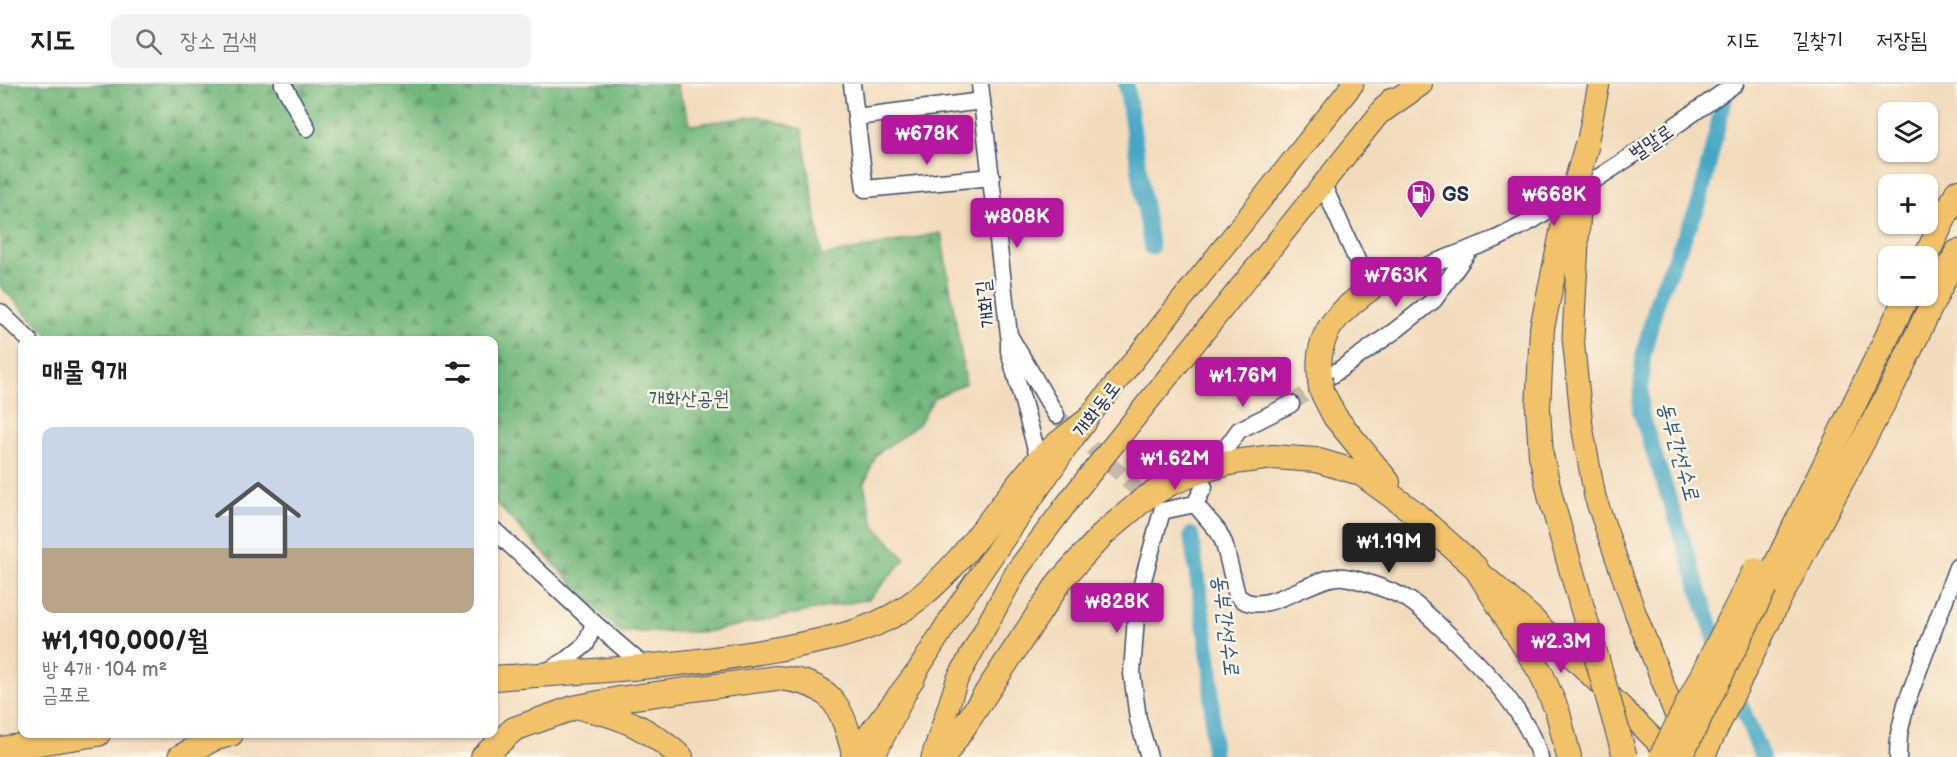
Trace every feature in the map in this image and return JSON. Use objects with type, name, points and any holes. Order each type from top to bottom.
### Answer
[{"type":"highway","points":[[1383,110],[1420,84]]},
{"type":"highway","points":[[1587,144],[1571,226],[1542,328],[1538,409],[1541,455],[1551,499],[1625,757]]},
{"type":"highway","points":[[1931,246],[1957,192]]},
{"type":"highway","points":[[1661,757],[1766,585],[1893,385],[1957,252]]},
{"type":"highway","points":[[1370,289],[1350,304],[1332,323],[1323,338],[1318,361],[1335,417],[1411,510]]},
{"type":"highway","points":[[1680,757],[1902,306]]},
{"type":"highway","points":[[498,678],[645,667],[739,657],[849,635],[887,619],[918,599],[955,566],[1039,460],[1084,423]]},
{"type":"highway","points":[[944,757],[1060,581],[1104,533],[1144,499],[1171,483],[1201,471],[1234,462],[1272,457],[1316,460],[1360,473],[1411,510],[1475,567],[1541,673],[1558,713],[1569,757]]},
{"type":"highway","points":[[1702,757],[1766,585]]},
{"type":"highway","points":[[498,690],[583,672]]},
{"type":"highway","points":[[483,757],[514,729],[573,708],[619,699],[776,678],[797,680],[818,686],[834,701],[860,756]]},
{"type":"highway","points":[[860,756],[913,678]]},
{"type":"highway","points":[[573,708],[607,712],[636,725],[668,745],[681,757]]},
{"type":"highway","points":[[0,749],[72,738]]},
{"type":"highway","points":[[180,757],[217,738]]},
{"type":"main road","name":"개화동로","points":[[913,678],[954,612],[1084,423],[1353,84]]},
{"type":"main road","name":"개화동로","points":[[932,757],[957,680],[1017,570],[1074,494],[1402,84]]},
{"type":"main road","points":[[1587,144],[1599,84]]},
{"type":"main road","points":[[1571,226],[1573,338],[1582,426],[1595,497],[1655,664],[1684,738],[1694,757]]},
{"type":"main road","points":[[1475,567],[1533,618],[1672,757]]},
{"type":"street","points":[[284,84],[307,128]]},
{"type":"street","points":[[852,84],[865,189],[992,177]]},
{"type":"street","name":"개화길","points":[[980,84],[1009,335],[1056,415]]},
{"type":"street","name":"벌말로","points":[[1370,289],[1496,239],[1533,220],[1735,84]]},
{"type":"street","points":[[856,117],[982,101]]},
{"type":"street","points":[[1323,185],[1370,289]]},
{"type":"street","points":[[1324,380],[1396,330],[1434,300],[1470,249]]},
{"type":"street","points":[[0,312],[26,336]]},
{"type":"street","points":[[1009,335],[1009,351],[1039,460]]},
{"type":"street","points":[[1226,448],[1239,430],[1291,404]]},
{"type":"street","points":[[1195,504],[1204,487]]},
{"type":"street","points":[[1149,757],[1138,719],[1132,673],[1137,602],[1162,511],[1195,504]]},
{"type":"street","points":[[1195,504],[1218,531],[1224,543],[1237,595],[1241,600],[1248,603],[1270,601],[1329,578],[1341,577],[1355,579],[1408,599],[1432,619],[1493,681],[1528,729],[1540,757]]},
{"type":"street","points":[[498,534],[645,667]]},
{"type":"street","points":[[1898,757],[1899,734],[1906,704],[1957,567]]},
{"type":"street","points":[[541,675],[565,661],[586,644],[594,623]]},
{"type":"green space","name":"개화산공원","points":[[0,84],[676,84],[691,125],[758,116],[802,129],[822,256],[941,233],[966,383],[934,398],[919,424],[876,455],[864,486],[874,525],[905,559],[869,599],[706,632],[619,632],[498,505],[498,336],[49,336],[0,286]]},
{"type":"waterway","name":"동부간선수로","points":[[1126,84],[1151,247]]},
{"type":"waterway","name":"동부간선수로","points":[[1719,650],[1640,411],[1643,356],[1658,297],[1699,204],[1728,84]]},
{"type":"waterway","name":"동부간선수로","points":[[1191,535],[1211,671],[1213,757]]},
{"type":"waterway","name":"동부간선수로","points":[[1733,686],[1762,757]]},
{"type":"tunnel","points":[[1291,404],[1326,379]]},
{"type":"tunnel","points":[[1056,415],[1152,503]]},
{"type":"place","name":"GS","points":[[1421,220]]}]
